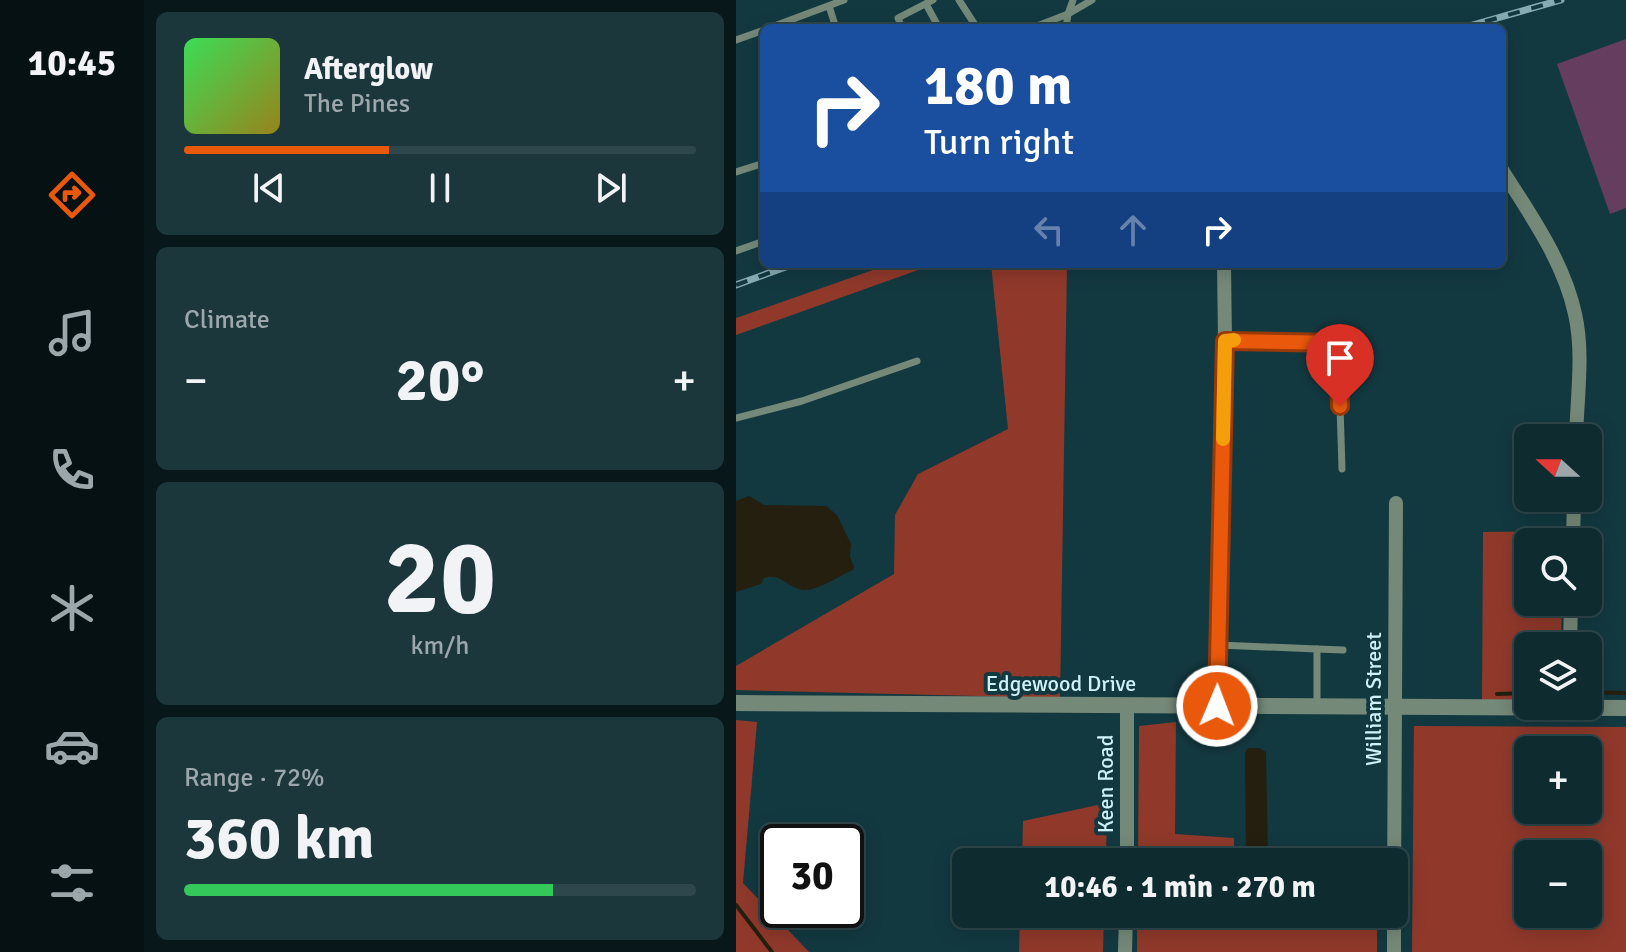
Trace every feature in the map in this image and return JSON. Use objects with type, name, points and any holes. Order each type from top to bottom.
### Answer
[{"type":"street","points":[[1506,177],[1555,260],[1575,313],[1579,354],[1576,424]]},
{"type":"street","points":[[1217,706],[1224,268]]},
{"type":"street","name":"William Street","points":[[1394,848],[1396,503]]},
{"type":"street","name":"Edgewood Drive","points":[[736,703],[1514,707]]},
{"type":"street","name":"Keen Road","points":[[1127,705],[1127,848]]},
{"type":"street","name":"Edgewood Drive","points":[[1602,708],[1626,708]]},
{"type":"street","points":[[1125,952],[1126,928]]},
{"type":"street","points":[[1394,928],[1394,952]]},
{"type":"lane","points":[[780,24],[844,0]]},
{"type":"lane","points":[[959,0],[974,24]]},
{"type":"lane","points":[[1067,24],[1073,0]]},
{"type":"lane","points":[[1042,24],[1092,0]]},
{"type":"lane","points":[[900,24],[898,18],[930,2],[938,24]]},
{"type":"lane","points":[[829,6],[835,24]]},
{"type":"lane","points":[[736,40],[760,31]]},
{"type":"lane","points":[[736,172],[760,164]]},
{"type":"lane","points":[[736,251],[760,242]]},
{"type":"lane","points":[[1225,341],[1338,343],[1342,469]]},
{"type":"lane","points":[[736,418],[802,401],[917,361]]},
{"type":"lane","points":[[1218,645],[1343,650]]},
{"type":"lane","points":[[1317,649],[1317,707]]},
{"type":"shaded area","points":[[879,268],[924,268],[736,335],[736,318]]},
{"type":"shaded area","points":[[991,268],[1067,268],[1060,698],[736,690],[736,666],[894,574],[895,515],[918,474],[1008,429]]},
{"type":"shaded area","points":[[749,496],[764,505],[826,506],[837,515],[851,544],[853,570],[811,589],[799,589],[770,577],[764,578],[761,584],[736,592],[736,501]]},
{"type":"shaded area","points":[[1483,532],[1514,532],[1514,616],[1562,616],[1561,632],[1514,632],[1514,701],[1482,701]]},
{"type":"shaded area","points":[[736,720],[757,722],[743,883],[760,901],[760,928],[786,928],[809,952],[736,952]]},
{"type":"shaded area","points":[[1176,722],[1175,834],[1234,838],[1234,848],[1138,848],[1139,726]]},
{"type":"shaded area","points":[[1414,726],[1626,727],[1626,952],[1412,952]]},
{"type":"shaded area","points":[[1248,748],[1266,752],[1268,848],[1246,848],[1245,753]]},
{"type":"shaded area","points":[[1107,803],[1106,848],[1022,848],[1023,821]]},
{"type":"shaded area","points":[[1020,928],[1104,928],[1103,952],[1019,952]]},
{"type":"shaded area","points":[[1137,928],[1377,928],[1377,952],[1137,952]]},
{"type":"building","points":[[1626,39],[1626,208],[1610,214],[1557,64]]},
{"type":"waterway","points":[[1602,692],[1626,693]]},
{"type":"waterway","points":[[1497,694],[1514,693]]},
{"type":"waterway","points":[[736,905],[772,952]]},
{"type":"railway","points":[[1476,24],[1561,0]]},
{"type":"railway","points":[[736,285],[783,268]]},
{"type":"slow traffic","points":[[1223,439],[1225,341],[1234,340]]},
{"type":"route","points":[[1217,706],[1225,341],[1338,343],[1340,406]]}]
